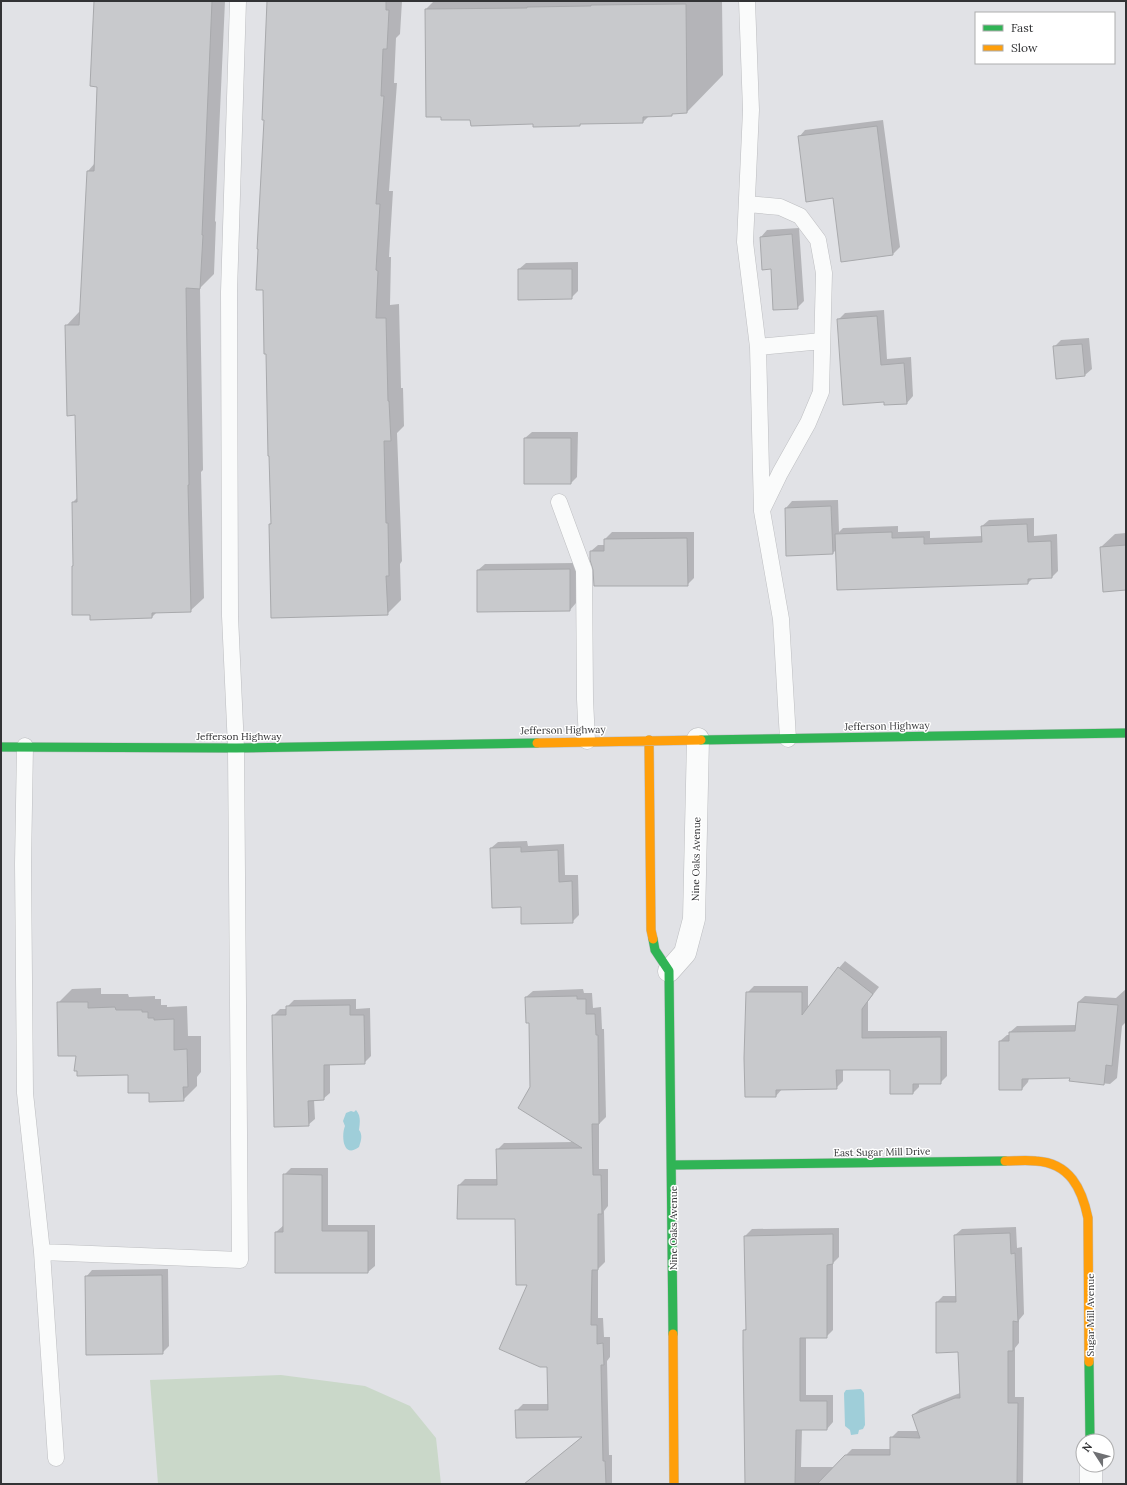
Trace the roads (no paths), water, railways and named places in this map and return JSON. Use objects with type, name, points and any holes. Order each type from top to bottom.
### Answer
[{"type":"street","name":"Jefferson Highway","points":[[1,747],[236,748],[698,739],[788,739],[1126,733]]},
{"type":"street","name":"Nine Oaks Avenue","points":[[674,1484],[669,971],[684,953],[694,919],[698,739]]},
{"type":"street","points":[[649,740],[651,930],[655,950],[669,971]]},
{"type":"street","name":"East Sugar Mill Drive","points":[[672,1165],[1038,1161],[1049,1162],[1068,1173],[1081,1190]]},
{"type":"street","name":"Sugar Mill Avenue","points":[[1081,1190],[1085,1203],[1089,1235],[1090,1433]]},
{"type":"street","points":[[1091,1473],[1091,1484]]},
{"type":"lane","points":[[42,1252],[240,1260],[236,748],[230,616],[229,292],[238,1]]},
{"type":"lane","points":[[747,1],[751,110],[745,242],[758,347],[762,511],[781,619],[788,739]]},
{"type":"lane","points":[[747,204],[780,207],[800,216],[818,240],[824,273],[820,392],[808,424],[780,473],[762,511]]},
{"type":"lane","points":[[758,347],[822,341]]},
{"type":"lane","points":[[559,502],[584,570],[585,699],[587,741]]},
{"type":"lane","points":[[25,746],[23,872],[25,1093],[42,1252],[56,1458]]},
{"type":"water","points":[[356,1110],[358,1112],[360,1122],[359,1130],[361,1140],[359,1147],[354,1150],[350,1150],[344,1145],[343,1135],[345,1126],[343,1121],[346,1113],[351,1111],[354,1112]]},
{"type":"water","points":[[861,1389],[864,1393],[865,1425],[863,1429],[859,1430],[858,1434],[851,1435],[850,1430],[845,1426],[844,1393],[846,1390]]}]
